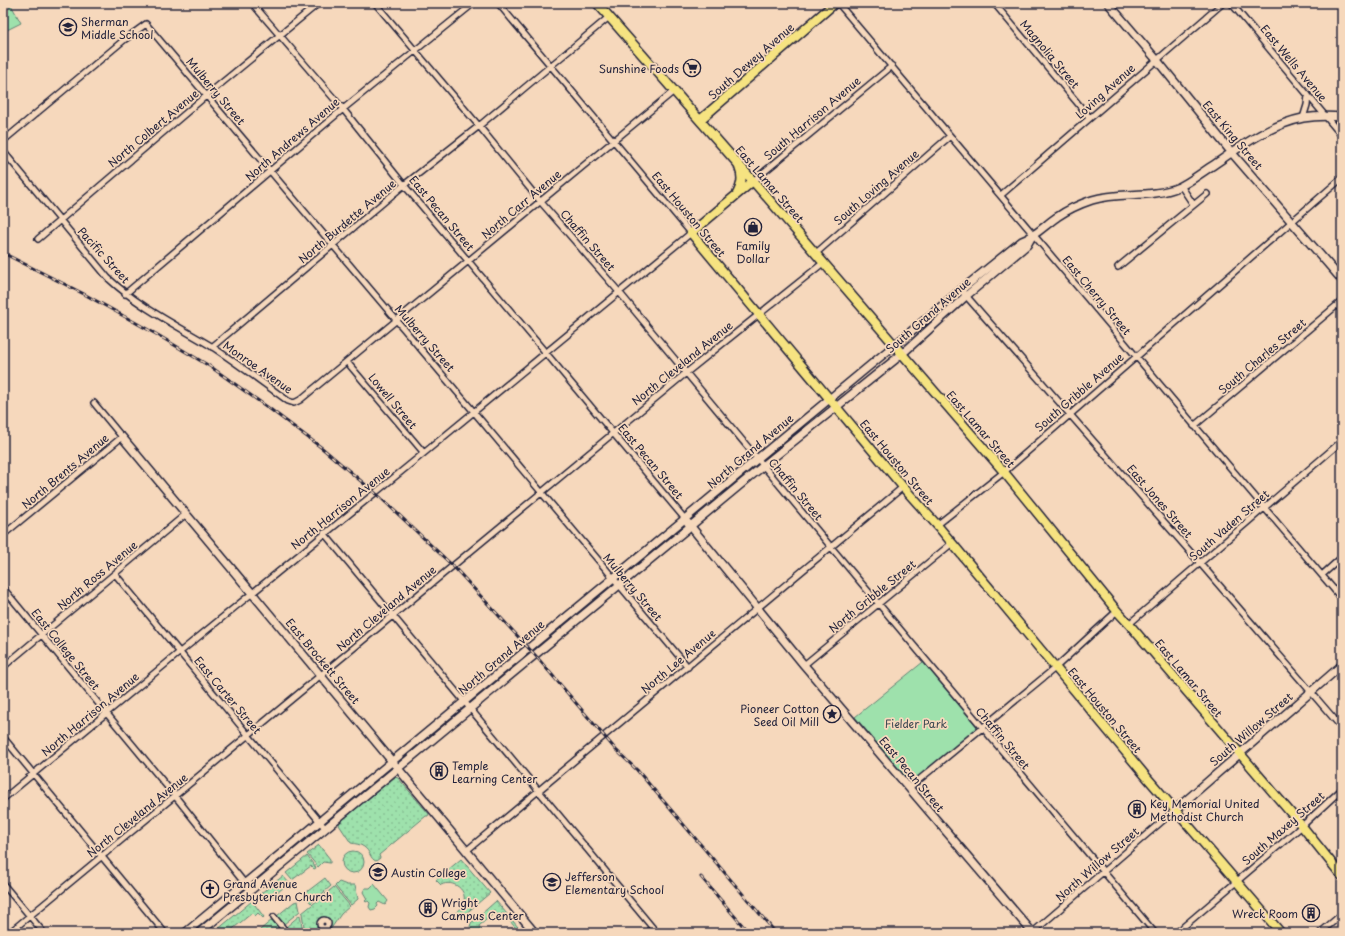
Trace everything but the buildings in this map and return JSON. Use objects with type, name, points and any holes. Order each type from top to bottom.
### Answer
[{"type":"main road","name":"East Lamar Street","points":[[597,3],[754,181],[815,254],[1004,472],[1117,612],[1129,624],[1302,826],[1342,876]]},
{"type":"main road","name":"South Dewey Avenue","points":[[700,120],[835,3]]},
{"type":"main road","points":[[736,161],[742,173],[742,181],[736,196]]},
{"type":"main road","name":"South Harrison Avenue","points":[[690,234],[754,181]]},
{"type":"main road","name":"East Houston Street","points":[[690,234],[903,487],[937,525],[1175,810],[1281,933]]},
{"type":"street","name":"East Pecan Street","points":[[252,3],[343,109],[404,185],[685,519],[804,664],[1032,933]]},
{"type":"street","name":"North Colbert Avenue","points":[[38,239],[207,95],[319,3]]},
{"type":"street","name":"Chaffin Street","points":[[375,3],[540,201],[619,292],[878,604],[1155,933]]},
{"type":"street","name":"North Andrews Avenue","points":[[126,294],[343,109],[474,3]]},
{"type":"street","name":"East Houston Street","points":[[498,3],[690,234]]},
{"type":"street","name":"East Cherry Street","points":[[838,3],[1001,195],[1032,236],[1342,599]]},
{"type":"street","name":"Magnolia Street","points":[[994,3],[1090,118]]},
{"type":"street","name":"East King Street","points":[[1108,3],[1156,59],[1232,153],[1342,280]]},
{"type":"street","name":"Loving Avenue","points":[[1001,195],[1156,59],[1223,3]]},
{"type":"street","name":"East Wells Avenue","points":[[1230,3],[1342,136]]},
{"type":"street","name":"North Burdette Avenue","points":[[212,347],[404,185],[479,126],[609,17]]},
{"type":"street","name":"Mulberry Street","points":[[3,141],[124,40],[146,24],[688,667]]},
{"type":"street","name":"South Harrison Avenue","points":[[754,181],[892,66]]},
{"type":"street","name":"North Carr Avenue","points":[[294,403],[300,400],[347,362],[674,91]]},
{"type":"street","points":[[1303,118],[1308,105],[1308,95]]},
{"type":"street","name":"South Grand Avenue","points":[[830,399],[1022,241],[1032,236],[1056,217],[1074,207],[1092,200],[1109,196],[1148,195],[1181,186],[1252,139],[1271,129],[1303,118],[1325,116],[1342,117]]},
{"type":"street","name":"South Loving Avenue","points":[[815,254],[950,136]]},
{"type":"street","name":"Pacific Street","points":[[3,151],[108,278],[136,302],[212,347]]},
{"type":"street","name":"South Gribble Avenue","points":[[937,525],[1004,472],[1342,178]]},
{"type":"street","points":[[1181,186],[1193,204]]},
{"type":"street","points":[[1118,267],[1207,194]]},
{"type":"street","name":"North Harrison Avenue","points":[[3,799],[251,593],[424,454],[690,234]]},
{"type":"street","name":"South Grand Avenue","points":[[836,406],[902,354],[966,296],[1027,245],[1032,236]]},
{"type":"street","name":"North Cleveland Avenue","points":[[9,933],[249,736],[613,433],[758,314],[823,263]]},
{"type":"street","name":"East Jones Street","points":[[961,290],[1342,728]]},
{"type":"street","name":"South Charles Street","points":[[1194,426],[1342,301]]},
{"type":"street","points":[[910,333],[916,341]]},
{"type":"street","name":"Monroe Avenue","points":[[212,347],[288,401],[294,403]]},
{"type":"street","name":"Lowell Street","points":[[347,362],[424,454]]},
{"type":"street","name":"North Grand Avenue","points":[[186,933],[830,399]]},
{"type":"street","name":"East Brockett Street","points":[[94,403],[535,933]]},
{"type":"street","name":"North Grand Avenue","points":[[199,933],[836,406]]},
{"type":"street","name":"North Brents Avenue","points":[[3,535],[122,437]]},
{"type":"street","name":"South Vaden Street","points":[[1129,624],[1342,441]]},
{"type":"street","name":"North Lee Avenue","points":[[466,851],[903,487]]},
{"type":"street","name":"North Ross Avenue","points":[[3,667],[186,514]]},
{"type":"street","points":[[324,533],[658,933]]},
{"type":"street","name":"North Gribble Street","points":[[804,664],[952,544]]},
{"type":"street","points":[[1322,574],[1342,557]]},
{"type":"street","name":"East Carter Street","points":[[115,574],[325,828]]},
{"type":"street","name":"East College Street","points":[[3,588],[175,796],[250,890]]},
{"type":"street","points":[[909,788],[1055,668],[1117,612]]},
{"type":"street","name":"South Willow Street","points":[[1175,810],[1342,665]]},
{"type":"street","points":[[3,737],[165,933]]},
{"type":"street","name":"South Maxey Street","points":[[1176,933],[1302,826],[1342,789]]},
{"type":"street","name":"North Willow Street","points":[[1032,933],[1175,810]]},
{"type":"street","points":[[3,884],[44,933]]},
{"type":"street","points":[[1320,933],[1342,914]]},
{"type":"street","points":[[274,917],[287,933]]},
{"type":"green space","points":[[3,3],[10,3],[21,23],[3,32]]},
{"type":"green space","name":"Fielder Park","points":[[923,662],[978,728],[911,783],[855,717]]},
{"type":"green space","points":[[395,777],[398,778],[429,814],[379,855],[380,858],[376,861],[372,859],[364,847],[351,843],[339,825],[340,822]]},
{"type":"green space","points":[[319,845],[330,859],[330,863],[323,862],[318,867],[307,854]]},
{"type":"green space","points":[[353,851],[357,852],[363,858],[363,866],[357,872],[353,873],[349,872],[343,866],[342,862],[343,858],[349,852]]},
{"type":"green space","points":[[307,856],[316,868],[314,869],[311,866],[292,880],[286,873]]},
{"type":"green space","points":[[461,859],[490,893],[464,915],[451,918],[462,907],[464,895],[459,887],[450,883],[441,885],[436,880]]},
{"type":"green space","points":[[283,876],[289,883],[267,901],[261,893]]},
{"type":"green space","points":[[325,878],[331,886],[311,903],[304,894]]},
{"type":"green space","points":[[339,882],[347,885],[355,885],[358,899],[351,905],[335,886]]},
{"type":"green space","points":[[374,884],[388,901],[385,905],[379,902],[375,909],[371,910],[369,907],[370,903],[365,901],[367,899],[363,892],[365,888],[370,888]]},
{"type":"green space","points":[[334,887],[350,906],[341,914],[328,933],[325,933],[321,927],[325,928],[328,925],[328,922],[324,919],[320,925],[323,933],[305,933],[302,913]]},
{"type":"green space","points":[[252,901],[264,917],[263,918],[258,913],[255,916],[252,913],[229,932],[230,933],[220,933],[217,930]]},
{"type":"green space","points":[[298,901],[300,911],[284,924],[277,916],[294,902]]},
{"type":"green space","points":[[496,901],[523,933],[520,933],[503,913],[498,917],[494,913],[479,926],[481,930],[478,933],[475,933],[470,927],[471,923]]},
{"type":"green space","points":[[300,915],[303,933],[292,933],[286,927]]},
{"type":"green space","points":[[272,920],[283,933],[261,933],[260,930]]},
{"type":"railway","points":[[3,253],[84,294],[156,334],[211,367],[322,448],[381,498],[453,566],[535,655],[616,750],[637,770],[776,933]]},
{"type":"railway","points":[[701,877],[749,933]]},
{"type":"place","name":"Sherman Middle School","points":[[68,27]]},
{"type":"place","name":"Sunshine Foods","points":[[692,68]]},
{"type":"place","name":"Family Dollar","points":[[753,227]]},
{"type":"place","name":"Pioneer Cotton Seed Oil Mill","points":[[832,714]]},
{"type":"place","name":"Temple Learning Center","points":[[439,771]]},
{"type":"place","name":"Key Memorial United Methodist Church","points":[[1137,809]]},
{"type":"place","name":"Austin College","points":[[378,872]]},
{"type":"place","name":"Jefferson Elementary School","points":[[552,882]]},
{"type":"place","name":"Grand Avenue Presbyterian Church","points":[[210,889]]},
{"type":"place","name":"Wright Campus Center","points":[[428,908]]},
{"type":"place","name":"Wreck Room","points":[[1311,913]]}]
